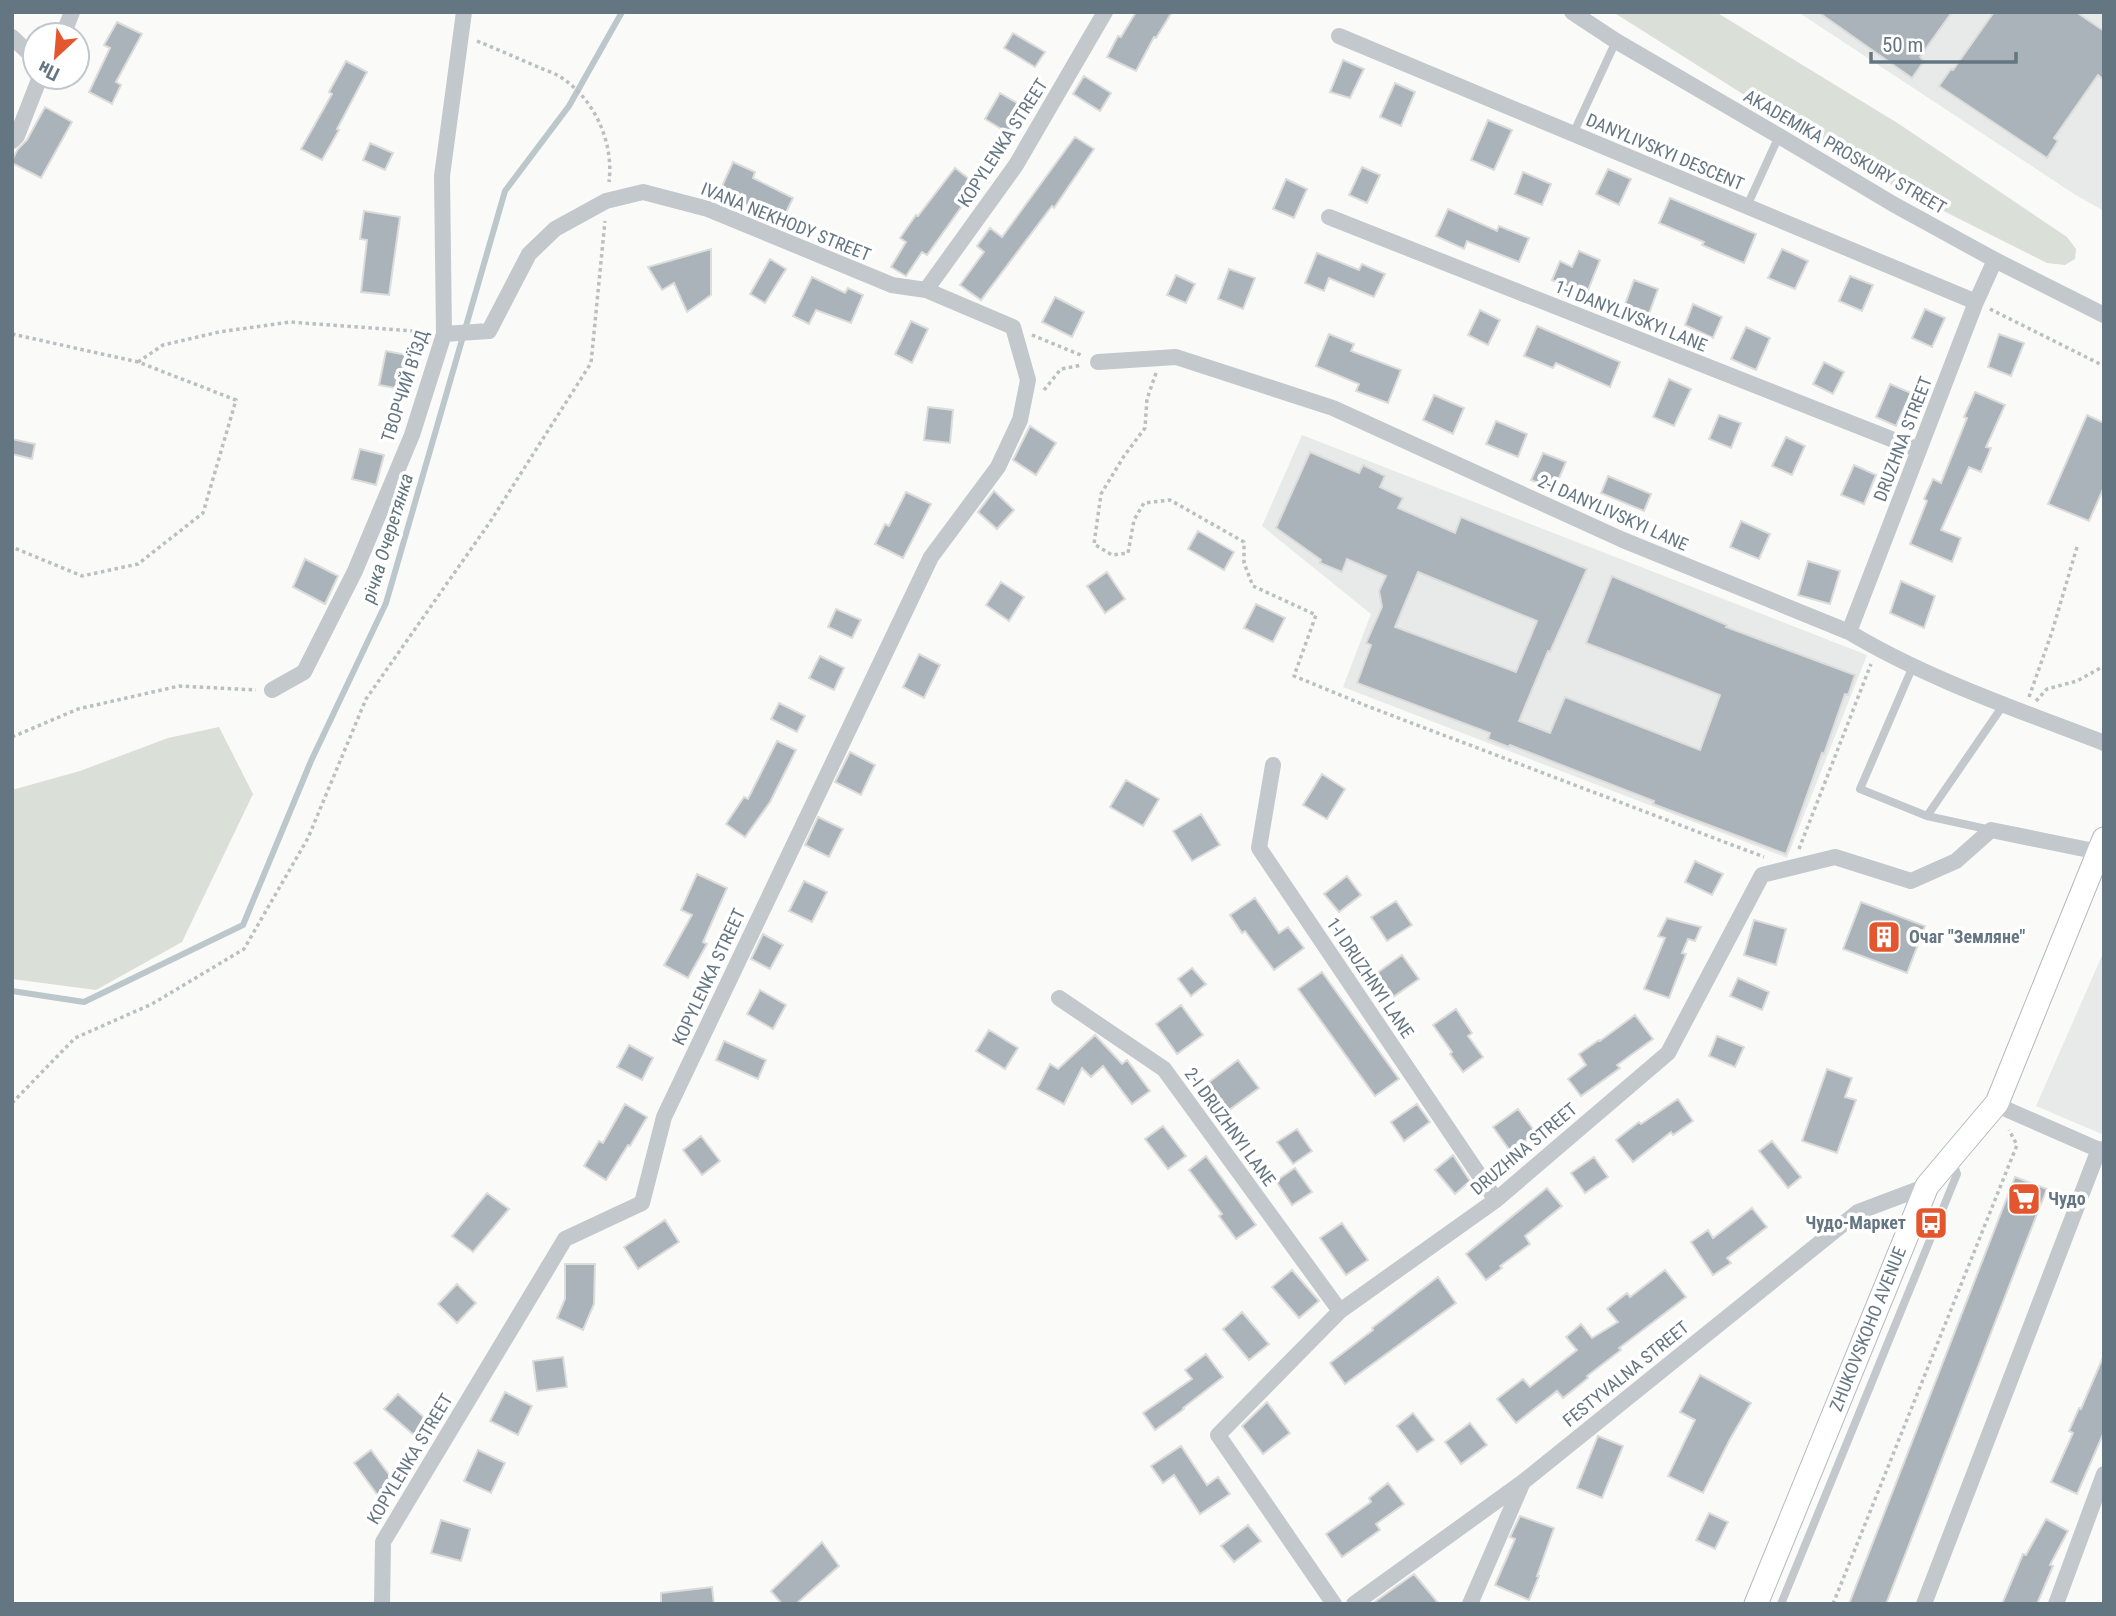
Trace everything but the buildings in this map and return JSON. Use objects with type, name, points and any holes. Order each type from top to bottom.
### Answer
[{"type":"street","name":"ТВОРЧИЙ В’ЇЗД","points":[[272,690],[304,672],[355,570],[412,435],[444,334],[442,176],[464,12]]},
{"type":"street","name":"KOPYLENKA STREET","points":[[926,290],[1016,165],[1105,12]]},
{"type":"street","name":"AKADEMIKA PROSKURY STREET","points":[[1572,12],[1616,41],[1893,204],[2104,315]]},
{"type":"street","name":"DANYLIVSKYI DESCENT","points":[[1339,36],[1976,302]]},
{"type":"street","points":[[12,141],[17,136],[35,91]]},
{"type":"street","name":"IVANA NEKHODY STREET","points":[[444,334],[489,331],[529,254],[555,229],[607,201],[643,192],[708,209],[892,285],[926,290]]},
{"type":"street","name":"1-I DANYLIVSKYI LANE","points":[[1329,217],[1919,450]]},
{"type":"street","name":"DRUZHNA STREET","points":[[1849,632],[1976,302],[1995,260]]},
{"type":"street","points":[[926,290],[1013,327]]},
{"type":"street","name":"KOPYLENKA STREET","points":[[382,1604],[383,1542],[565,1239],[642,1203],[664,1116],[930,557],[998,467],[1020,419],[1028,380],[1013,327]]},
{"type":"street","name":"2-I DANYLIVSKYI LANE","points":[[1098,362],[1176,358],[1333,408],[1623,540],[1849,632],[1876,649],[1913,666],[2104,743]]},
{"type":"street","name":"1-I DRUZHNYI LANE","points":[[1273,765],[1259,848],[1496,1200]]},
{"type":"street","points":[[1991,830],[2101,846]]},
{"type":"street","name":"DRUZHNA STREET","points":[[1334,1604],[1218,1435],[1340,1311],[1496,1200],[1668,1053],[1762,875],[1835,857],[1911,881],[1956,861],[1991,830]]},
{"type":"street","name":"ZHUKOVSKOHO AVENUE","points":[[1756,1604],[1927,1186],[1951,1156],[2002,1106],[2101,846]]},
{"type":"street","name":"2-I DRUZHNYI LANE","points":[[1059,998],[1164,1069],[1340,1311]]},
{"type":"street","points":[[1924,1604],[2101,1150],[2002,1106]]},
{"type":"street","name":"FESTYVALNA STREET","points":[[1354,1604],[1523,1482],[1858,1212],[1927,1186]]},
{"type":"street","points":[[2056,1604],[2104,1474]]},
{"type":"street","points":[[1470,1604],[1523,1482]]},
{"type":"lane","points":[[1573,134],[1616,41]]},
{"type":"lane","points":[[1747,207],[1779,136]]},
{"type":"lane","points":[[1913,666],[1860,789],[1927,816],[1991,830]]},
{"type":"lane","points":[[1927,816],[2004,704]]},
{"type":"lane","points":[[1781,1604],[1957,1174],[1951,1156]]},
{"type":"path","points":[[12,1103],[75,1038],[152,1004],[244,949],[308,838],[366,699],[490,522],[591,363],[610,172],[602,126],[586,99],[562,77],[461,33]]},
{"type":"path","points":[[1976,302],[2104,366]]},
{"type":"path","points":[[138,362],[163,345],[219,332],[290,322],[444,334]]},
{"type":"path","points":[[1013,327],[1098,362]]},
{"type":"path","points":[[12,334],[138,362],[236,400],[203,513],[138,564],[82,576],[12,547]]},
{"type":"path","points":[[1161,358],[1147,399],[1145,428],[1101,494],[1094,544],[1112,555],[1128,553],[1134,520],[1144,503],[1170,500],[1244,542],[1244,564],[1253,586],[1316,615],[1294,676],[1367,706],[1792,868],[1876,649]]},
{"type":"path","points":[[1020,419],[1061,369],[1098,362]]},
{"type":"path","points":[[2025,712],[2077,547]]},
{"type":"path","points":[[2025,712],[2047,689],[2077,681],[2104,666]]},
{"type":"path","points":[[12,737],[78,709],[179,686],[272,690]]},
{"type":"path","points":[[1833,1604],[2017,1145],[2006,1126],[2002,1106]]},
{"type":"shaded area","points":[[1613,12],[1716,12],[1899,124],[2067,237],[2076,249],[2075,259],[2065,265],[2047,263],[1866,172]]},
{"type":"shaded area","points":[[1798,12],[2104,12],[2104,211],[2074,194]]},
{"type":"shaded area","points":[[1302,435],[1867,655],[1787,858],[1343,687],[1371,614],[1262,526]]},
{"type":"shaded area","points":[[219,727],[253,794],[182,942],[96,990],[12,979],[12,790],[80,771],[168,738]]},
{"type":"shaded area","points":[[2104,951],[2104,1135],[2036,1106]]},
{"type":"waterway","name":"річка Очеретянка","points":[[12,991],[84,1002],[243,925],[311,761],[386,603],[505,191],[569,106],[622,12]]},
{"type":"place","name":"Очаг \"Земляне\"","points":[[1884,937]]},
{"type":"place","name":"Чудо","points":[[2024,1199]]},
{"type":"place","name":"Чудо-Маркет","points":[[1931,1223]]}]
